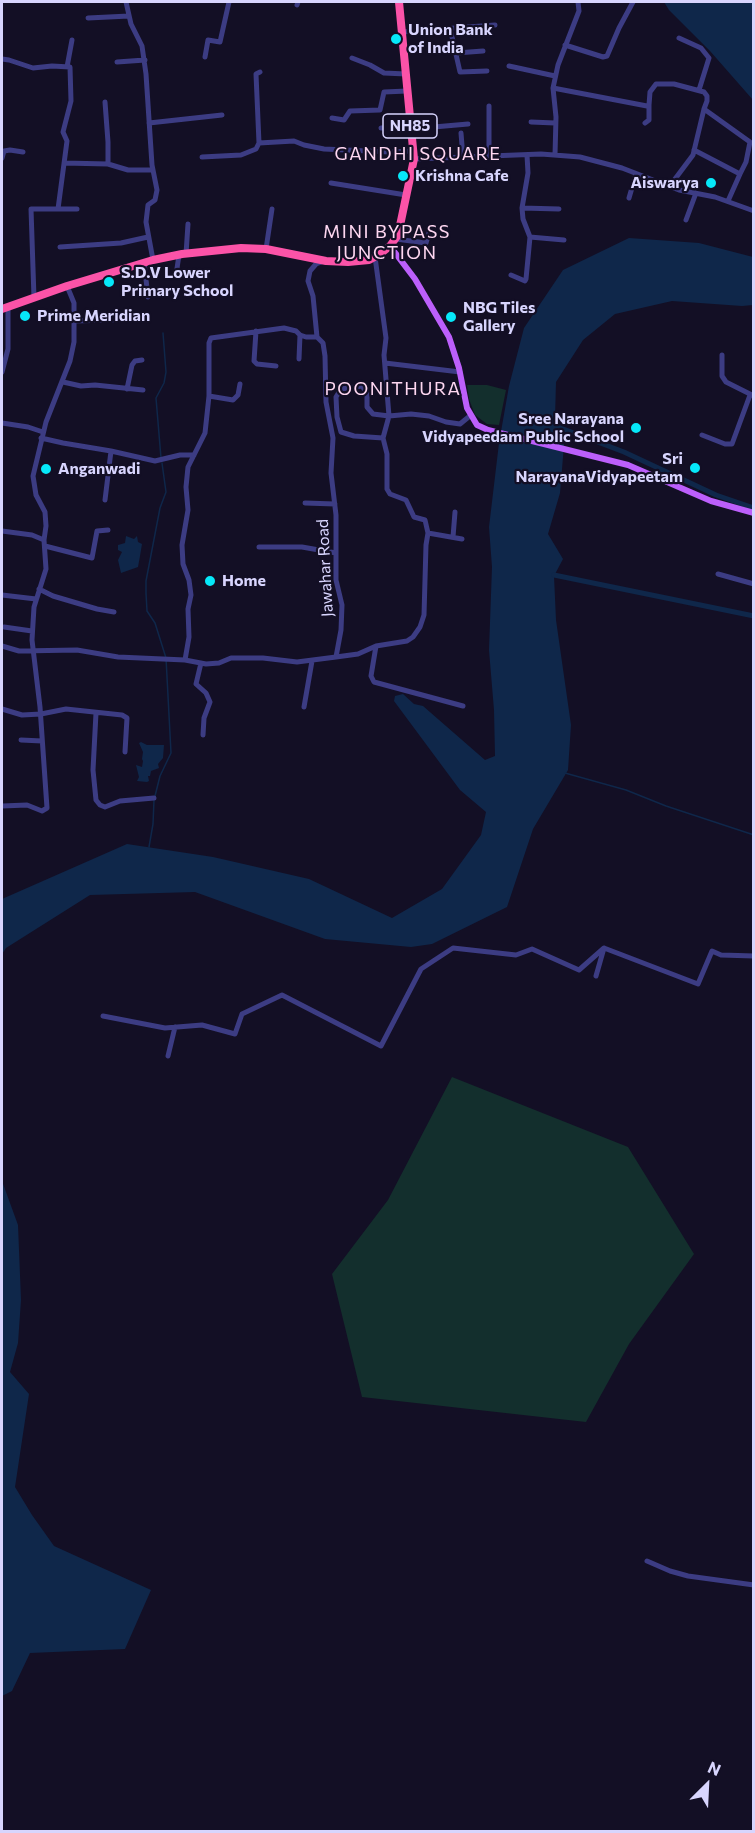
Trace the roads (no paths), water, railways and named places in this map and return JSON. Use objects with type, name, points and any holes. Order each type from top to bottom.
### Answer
[{"type":"highway","name":"NH85","points":[[5,308],[144,262],[183,254],[266,249],[326,261],[348,262],[369,260],[390,246],[396,239],[413,155],[399,2]]},
{"type":"main road","points":[[390,246],[415,279],[449,337],[460,372],[467,408],[477,425],[488,430],[628,465],[711,501],[753,513]]},
{"type":"street","points":[[126,2],[129,16],[142,46],[138,61],[149,123],[157,190],[155,200],[148,205],[146,222],[153,260]]},
{"type":"street","points":[[205,57],[208,40],[220,42],[229,2]]},
{"type":"street","points":[[555,155],[552,88],[565,45],[579,11],[578,2]]},
{"type":"street","points":[[565,45],[603,57],[608,56],[633,2]]},
{"type":"street","points":[[88,18],[129,16]]},
{"type":"street","points":[[402,32],[495,25]]},
{"type":"street","points":[[450,28],[460,72],[487,71]]},
{"type":"street","points":[[679,38],[701,48],[709,58],[699,90]]},
{"type":"street","points":[[67,67],[72,40]]},
{"type":"street","points":[[456,53],[483,51]]},
{"type":"street","points":[[352,58],[382,73],[406,74]]},
{"type":"street","points":[[2,59],[33,68],[70,67],[71,101],[63,132],[67,141],[58,209]]},
{"type":"street","points":[[117,62],[138,61]]},
{"type":"street","points":[[509,66],[555,76]]},
{"type":"street","points":[[201,157],[241,154],[256,149],[259,143],[256,74],[260,72]]},
{"type":"street","points":[[645,123],[649,120],[650,92],[656,84],[674,84],[699,90],[707,96],[693,155],[669,187]]},
{"type":"street","points":[[552,88],[649,105]]},
{"type":"street","points":[[332,118],[344,120],[350,111],[380,110],[384,92],[407,92]]},
{"type":"street","points":[[105,102],[108,164]]},
{"type":"street","points":[[489,106],[489,157]]},
{"type":"street","points":[[704,110],[750,142],[743,172],[728,201]]},
{"type":"street","points":[[149,123],[222,114]]},
{"type":"street","points":[[531,122],[555,123]]},
{"type":"street","points":[[381,128],[468,124]]},
{"type":"street","points":[[461,133],[463,158]]},
{"type":"street","points":[[259,143],[294,141],[324,149],[463,158],[555,155],[595,160],[669,187],[728,201],[753,211]]},
{"type":"street","points":[[694,150],[740,174]]},
{"type":"street","points":[[2,158],[4,151],[23,152]]},
{"type":"street","points":[[510,275],[525,280],[530,237],[523,219],[522,208],[528,173],[527,155]]},
{"type":"street","points":[[64,162],[108,164],[128,170],[153,170]]},
{"type":"street","points":[[629,198],[636,174]]},
{"type":"street","points":[[331,183],[406,195]]},
{"type":"street","points":[[686,220],[696,193]]},
{"type":"street","points":[[522,208],[559,209]]},
{"type":"street","points":[[34,298],[31,209],[77,209]]},
{"type":"street","points":[[266,249],[272,209]]},
{"type":"street","points":[[176,275],[183,254],[188,224]]},
{"type":"street","points":[[396,239],[427,243],[430,226]]},
{"type":"street","points":[[60,247],[121,243],[148,237]]},
{"type":"street","points":[[530,237],[564,240]]},
{"type":"street","points":[[2,646],[19,651],[77,650],[118,657],[185,660],[201,663],[219,663],[231,658],[297,662],[358,654],[376,646],[407,641],[413,637],[423,621],[428,533],[425,520],[414,517],[406,500],[390,494],[387,489],[387,454],[383,438],[389,416],[385,363],[386,338],[375,257]]},
{"type":"street","name":"Jawahar Road","points":[[326,261],[316,264],[310,271],[308,281],[313,296],[317,337],[323,343],[326,402],[333,438],[331,473],[335,504],[336,580],[342,605],[341,630],[336,657]]},
{"type":"street","points":[[144,262],[148,297]]},
{"type":"street","points":[[2,806],[27,805],[42,811],[47,808],[41,714],[32,631],[36,599],[46,568],[45,512],[36,495],[33,476],[42,435],[70,362],[75,321],[74,303],[67,286]]},
{"type":"street","points":[[2,372],[8,349],[5,308]]},
{"type":"street","points":[[75,321],[139,319]]},
{"type":"street","points":[[185,660],[189,637],[188,609],[191,595],[189,580],[183,564],[182,545],[188,510],[186,487],[188,467],[205,433],[211,338],[284,328],[296,331],[300,335],[317,337]]},
{"type":"street","points":[[256,331],[254,362],[276,366]]},
{"type":"street","points":[[299,358],[300,335]]},
{"type":"street","points":[[702,435],[724,444],[732,444],[752,395],[726,382],[722,376],[722,355]]},
{"type":"street","points":[[127,389],[132,365],[135,361],[142,360]]},
{"type":"street","points":[[385,363],[460,372]]},
{"type":"street","points":[[63,382],[71,385],[143,390]]},
{"type":"street","points":[[209,396],[233,400],[238,395],[240,384]]},
{"type":"street","points":[[383,438],[354,436],[341,432],[337,417],[336,396],[341,389],[362,386],[367,393],[367,407],[373,414],[429,416],[460,424],[471,415]]},
{"type":"street","points":[[2,423],[28,427],[63,444],[111,451],[155,461],[180,455],[194,455]]},
{"type":"street","points":[[105,500],[111,451]]},
{"type":"street","points":[[305,503],[335,504]]},
{"type":"street","points":[[453,537],[455,512]]},
{"type":"street","points":[[2,531],[32,535],[44,543],[90,559],[97,531],[108,530]]},
{"type":"street","points":[[428,533],[462,539]]},
{"type":"street","points":[[259,547],[302,547],[336,553]]},
{"type":"street","points":[[718,574],[753,584]]},
{"type":"street","points":[[39,589],[53,596],[114,612]]},
{"type":"street","points":[[2,595],[36,599]]},
{"type":"street","points":[[4,627],[32,631]]},
{"type":"street","points":[[376,646],[371,676],[374,682],[463,706]]},
{"type":"street","points":[[304,706],[312,661]]},
{"type":"street","points":[[201,663],[196,684],[206,693],[210,702],[204,718],[203,735]]},
{"type":"street","points":[[2,709],[22,714],[41,714],[66,709],[122,715],[126,718],[125,752]]},
{"type":"street","points":[[96,713],[93,770],[96,800],[105,807],[120,801],[154,798]]},
{"type":"street","points":[[21,740],[42,741]]},
{"type":"street","points":[[103,1016],[165,1028],[202,1025],[235,1034],[242,1014],[282,995],[381,1046],[421,969],[453,948],[516,955],[532,949],[579,970],[604,948]]},
{"type":"street","points":[[604,948],[698,984],[711,951],[722,956],[753,956]]},
{"type":"street","points":[[597,976],[604,948]]},
{"type":"street","points":[[168,1056],[175,1027]]},
{"type":"street","points":[[647,1561],[688,1576],[753,1585]]},
{"type":"water","points":[[664,2],[753,2],[753,100],[710,51],[669,10]]},
{"type":"water","points":[[629,238],[699,243],[753,257],[753,305],[672,301],[615,314],[583,340],[556,382],[555,418],[564,445],[560,493],[548,534],[563,559],[554,576],[556,620],[571,725],[568,770],[533,829],[507,907],[432,944],[411,947],[325,939],[195,892],[90,895],[6,948],[2,954],[2,899],[127,844],[213,857],[309,879],[392,918],[442,889],[481,835],[486,812],[460,790],[394,701],[395,696],[403,694],[414,704],[423,706],[485,760],[495,756],[489,650],[492,567],[489,527],[499,443],[509,386],[524,328],[563,270]]},
{"type":"water","points":[[126,536],[134,539],[137,536],[138,542],[142,544],[138,567],[121,573],[118,560],[122,552],[118,550],[118,545],[125,543]]},
{"type":"water","points":[[139,743],[147,745],[164,745],[163,758],[158,764],[159,768],[151,771],[147,782],[137,781],[139,777],[136,765],[142,767],[143,761],[143,752]]},
{"type":"water","points":[[2,1181],[18,1225],[21,1300],[18,1343],[10,1372],[29,1394],[15,1487],[54,1546],[151,1590],[125,1649],[30,1653],[12,1691],[2,1696]]},
{"type":"waterway","points":[[161,458],[156,398],[164,383],[166,372],[163,333]]},
{"type":"waterway","points":[[558,427],[624,452],[716,495],[754,508]]},
{"type":"waterway","points":[[155,796],[160,776],[171,753],[166,658],[155,623],[147,611],[146,593],[146,581],[160,508],[166,492],[162,463]]},
{"type":"waterway","points":[[554,575],[754,616]]},
{"type":"waterway","points":[[565,773],[626,790],[666,806],[754,835]]},
{"type":"waterway","points":[[149,847],[154,800]]},
{"type":"place","name":"Union Bank of India","points":[[396,39]]},
{"type":"place","name":"Krishna Cafe","points":[[403,176]]},
{"type":"place","name":"Aiswarya","points":[[711,183]]},
{"type":"place","name":"S.D.V Lower Primary School","points":[[109,282]]},
{"type":"place","name":"Prime Meridian","points":[[25,316]]},
{"type":"place","name":"NBG Tiles Gallery","points":[[451,317]]},
{"type":"place","name":"Sree Narayana Vidyapeedam Public School","points":[[636,428]]},
{"type":"place","name":"Sri NarayanaVidyapeetam","points":[[695,468]]},
{"type":"place","name":"Anganwadi","points":[[46,469]]},
{"type":"place","name":"Home","points":[[210,581]]},
{"type":"district","name":"GANDHI SQUARE","points":[[418,154]]},
{"type":"district","name":"MINI BYPASS JUNCTION","points":[[387,242]]},
{"type":"district","name":"POONITHURA","points":[[393,389]]}]
